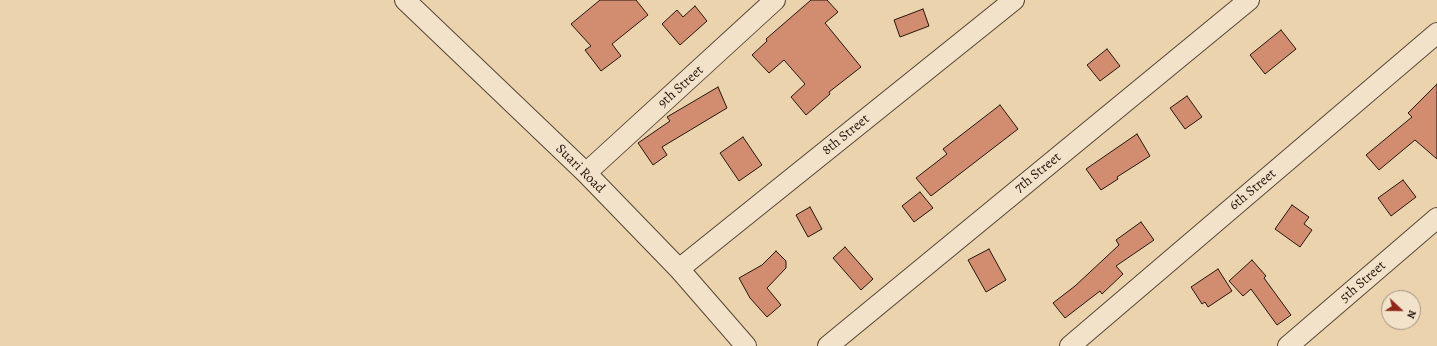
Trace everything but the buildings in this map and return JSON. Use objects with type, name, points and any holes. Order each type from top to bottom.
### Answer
[{"type":"street","name":"9th Street","points":[[586,173],[775,0]]},
{"type":"street","name":"8th Street","points":[[679,269],[1014,0]]},
{"type":"street","name":"7th Street","points":[[828,346],[1249,0]]},
{"type":"street","name":"Suari Road","points":[[416,4],[586,173],[679,269],[746,346]]},
{"type":"street","name":"6th Street","points":[[1070,346],[1437,33]]},
{"type":"street","name":"5th Street","points":[[1288,346],[1437,218]]}]
